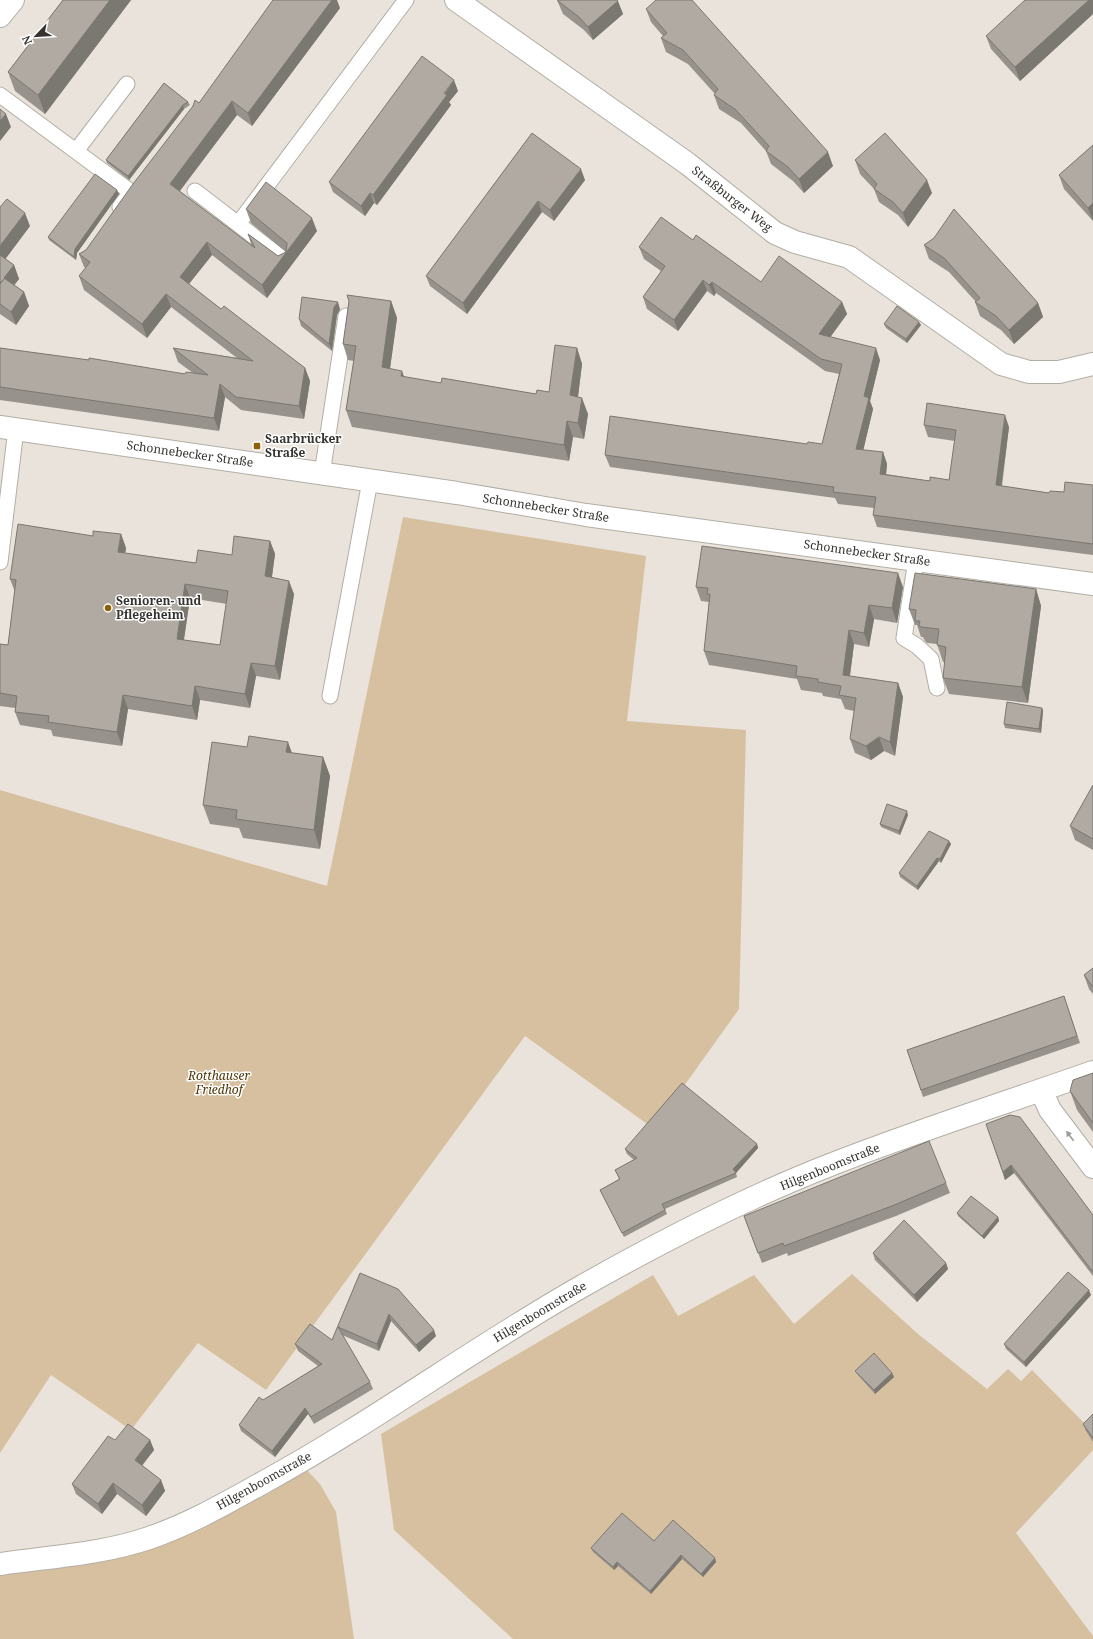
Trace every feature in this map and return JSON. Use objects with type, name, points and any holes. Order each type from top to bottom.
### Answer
[{"type":"street","points":[[0,16],[13,0]]},
{"type":"street","name":"Straßburger Weg","points":[[456,0],[688,164],[775,233],[795,242],[849,257],[1001,364],[1029,372],[1059,372],[1093,364]]},
{"type":"street","name":"Schonnebecker Straße","points":[[8,428],[370,481],[586,515],[1093,584]]},
{"type":"street","name":"Hilgenboomstraße","points":[[0,1564],[106,1548],[147,1539],[195,1520],[305,1460],[466,1357],[578,1289],[697,1224],[828,1166],[922,1131],[1093,1072]]},
{"type":"street","points":[[1041,1090],[1050,1110],[1093,1167]]},
{"type":"lane","points":[[238,224],[406,0]]},
{"type":"lane","points":[[76,151],[127,84]]},
{"type":"lane","points":[[0,95],[131,192]]},
{"type":"lane","points":[[114,216],[140,180]]},
{"type":"lane","points":[[195,191],[284,260]]},
{"type":"lane","points":[[322,474],[346,316]]},
{"type":"lane","points":[[0,562],[8,428]]},
{"type":"lane","points":[[330,696],[370,481]]},
{"type":"lane","points":[[916,560],[904,638],[931,659],[937,688]]},
{"type":"green space","name":"Rotthauser Friedhof","points":[[403,517],[646,556],[627,721],[746,730],[739,1009],[684,1086],[650,1126],[525,1036],[266,1390],[198,1343],[131,1430],[51,1375],[0,1453],[0,790],[327,886]]},
{"type":"green space","points":[[852,1274],[918,1334],[987,1389],[1008,1369],[1021,1381],[1032,1370],[1093,1432],[1093,1450],[1016,1533],[1093,1636],[1093,1639],[513,1639],[394,1530],[381,1434],[653,1275],[678,1316],[754,1275],[794,1324]]},
{"type":"green space","points":[[304,1467],[320,1484],[336,1512],[354,1639],[0,1639],[0,1567],[107,1552]]},
{"type":"building","points":[[63,0],[110,0],[38,95],[8,72]]},
{"type":"building","points":[[273,0],[332,0],[248,113],[232,101],[170,184],[255,248],[248,234],[278,256],[286,252],[287,243],[246,209],[266,182],[312,218],[262,285],[207,242],[180,277],[221,309],[224,306],[305,368],[299,406],[236,397],[220,384],[214,418],[0,387],[0,348],[89,360],[89,358],[185,374],[186,372],[208,375],[173,348],[253,361],[166,294],[142,324],[79,276],[90,262],[79,254],[86,250],[133,184],[193,106],[195,100],[199,103]]},
{"type":"building","points":[[558,0],[618,1],[588,27],[579,17]]},
{"type":"building","points":[[656,0],[692,0],[828,152],[799,179],[788,167],[766,151],[769,146],[736,110],[714,95],[718,89],[683,50],[661,38],[667,33],[646,9]]},
{"type":"building","points":[[1025,0],[1089,0],[1015,67],[986,36]]},
{"type":"building","points":[[422,56],[454,80],[444,93],[447,95],[373,195],[370,193],[361,206],[329,182]]},
{"type":"building","points":[[164,83],[188,102],[183,105],[128,176],[106,160]]},
{"type":"building","points":[[0,109],[6,114],[0,121]]},
{"type":"building","points":[[532,133],[581,169],[550,210],[538,201],[463,303],[426,276]]},
{"type":"building","points":[[885,133],[927,180],[903,213],[893,202],[874,189],[877,184],[855,160]]},
{"type":"building","points":[[1093,145],[1093,203],[1088,208],[1059,175]]},
{"type":"building","points":[[95,174],[117,190],[75,249],[74,257],[48,237]]},
{"type":"building","points":[[7,199],[25,213],[0,246],[0,207]]},
{"type":"building","points":[[954,209],[1038,303],[1009,330],[996,316],[975,302],[980,298],[944,258],[924,245],[934,238]]},
{"type":"building","points":[[661,217],[693,240],[696,235],[761,282],[779,256],[842,302],[819,334],[876,348],[864,396],[869,398],[856,449],[883,452],[880,474],[930,481],[930,477],[949,480],[956,430],[924,425],[927,403],[1005,415],[996,485],[1049,493],[1050,491],[1064,492],[1065,482],[1093,485],[1093,544],[873,515],[876,497],[833,492],[834,487],[605,455],[610,416],[807,444],[808,442],[822,444],[842,364],[821,359],[712,282],[709,285],[703,280],[674,320],[643,297],[665,266],[639,247]]},
{"type":"building","points":[[0,255],[14,265],[4,278],[24,292],[11,312],[0,304],[0,284],[4,279],[0,283]]},
{"type":"building","points":[[347,295],[391,301],[382,367],[402,371],[401,376],[441,383],[442,378],[536,394],[537,390],[549,392],[555,345],[577,348],[570,395],[582,398],[578,423],[567,421],[564,445],[346,410],[356,346],[343,344],[349,301]]},
{"type":"building","points":[[302,297],[338,302],[334,307],[329,344],[299,319]]},
{"type":"building","points":[[897,306],[919,322],[906,339],[884,324]]},
{"type":"building","points":[[18,524],[93,536],[93,531],[121,534],[118,552],[196,563],[198,550],[232,555],[234,536],[270,541],[265,576],[289,581],[275,666],[251,663],[245,694],[195,686],[192,706],[123,695],[117,732],[48,722],[49,716],[15,712],[17,696],[0,693],[0,644],[8,645],[16,580],[10,579]],"holes":[[[185,584],[228,591],[220,645],[177,639]]]},
{"type":"building","points":[[702,546],[898,573],[892,608],[869,605],[864,633],[849,630],[843,675],[898,683],[890,742],[879,737],[866,746],[850,739],[856,698],[839,695],[841,686],[818,682],[818,679],[796,676],[797,666],[704,651],[710,594],[707,594],[708,588],[696,587]]},
{"type":"building","points":[[915,573],[1036,589],[1022,687],[943,678],[946,647],[937,645],[939,629],[921,627],[919,625],[920,621],[915,621],[916,610],[909,609]]},
{"type":"building","points":[[1007,702],[1042,708],[1039,729],[1004,724]]},
{"type":"building","points":[[249,736],[288,742],[286,752],[323,757],[314,830],[236,819],[237,810],[203,805],[212,742],[247,747]]},
{"type":"building","points":[[1093,785],[1093,839],[1070,826]]},
{"type":"building","points":[[887,804],[907,811],[899,831],[880,824]]},
{"type":"building","points":[[929,831],[949,841],[940,859],[937,858],[917,886],[899,873]]},
{"type":"building","points":[[1093,968],[1093,987],[1084,975]]},
{"type":"building","points":[[1064,996],[1077,1036],[921,1090],[907,1050]]},
{"type":"building","points":[[1093,1073],[1093,1123],[1070,1091],[1073,1080]]},
{"type":"building","points":[[682,1083],[757,1144],[733,1169],[736,1173],[662,1204],[665,1210],[622,1233],[600,1190],[620,1179],[615,1170],[637,1158],[625,1149]]},
{"type":"building","points":[[1010,1115],[1020,1117],[1093,1215],[1093,1272],[1011,1165],[1003,1172],[986,1124]]},
{"type":"building","points":[[929,1141],[946,1183],[892,1206],[784,1246],[783,1243],[758,1253],[744,1216]]},
{"type":"building","points":[[971,1196],[998,1217],[982,1236],[957,1213]]},
{"type":"building","points":[[904,1220],[946,1263],[914,1295],[873,1253]]},
{"type":"building","points":[[1068,1272],[1089,1290],[1024,1362],[1004,1344]]},
{"type":"building","points":[[360,1273],[398,1289],[434,1330],[416,1345],[389,1314],[377,1344],[338,1327],[370,1382],[311,1417],[305,1408],[272,1451],[239,1425],[259,1397],[263,1400],[322,1364],[295,1344],[310,1324],[332,1340]]},
{"type":"building","points":[[874,1353],[892,1373],[874,1390],[855,1371]]},
{"type":"building","points":[[1093,1414],[1093,1438],[1083,1424]]},
{"type":"building","points":[[128,1424],[150,1440],[135,1460],[161,1480],[142,1505],[113,1483],[98,1504],[72,1484],[108,1436],[115,1440]]},
{"type":"building","points":[[622,1513],[654,1541],[673,1520],[715,1558],[701,1574],[681,1555],[650,1591],[617,1562],[613,1567],[591,1548]]},
{"type":"place","name":"Saarbrücker Straße","points":[[257,446]]},
{"type":"place","name":"Senioren- und Pflegeheim","points":[[108,608]]}]
